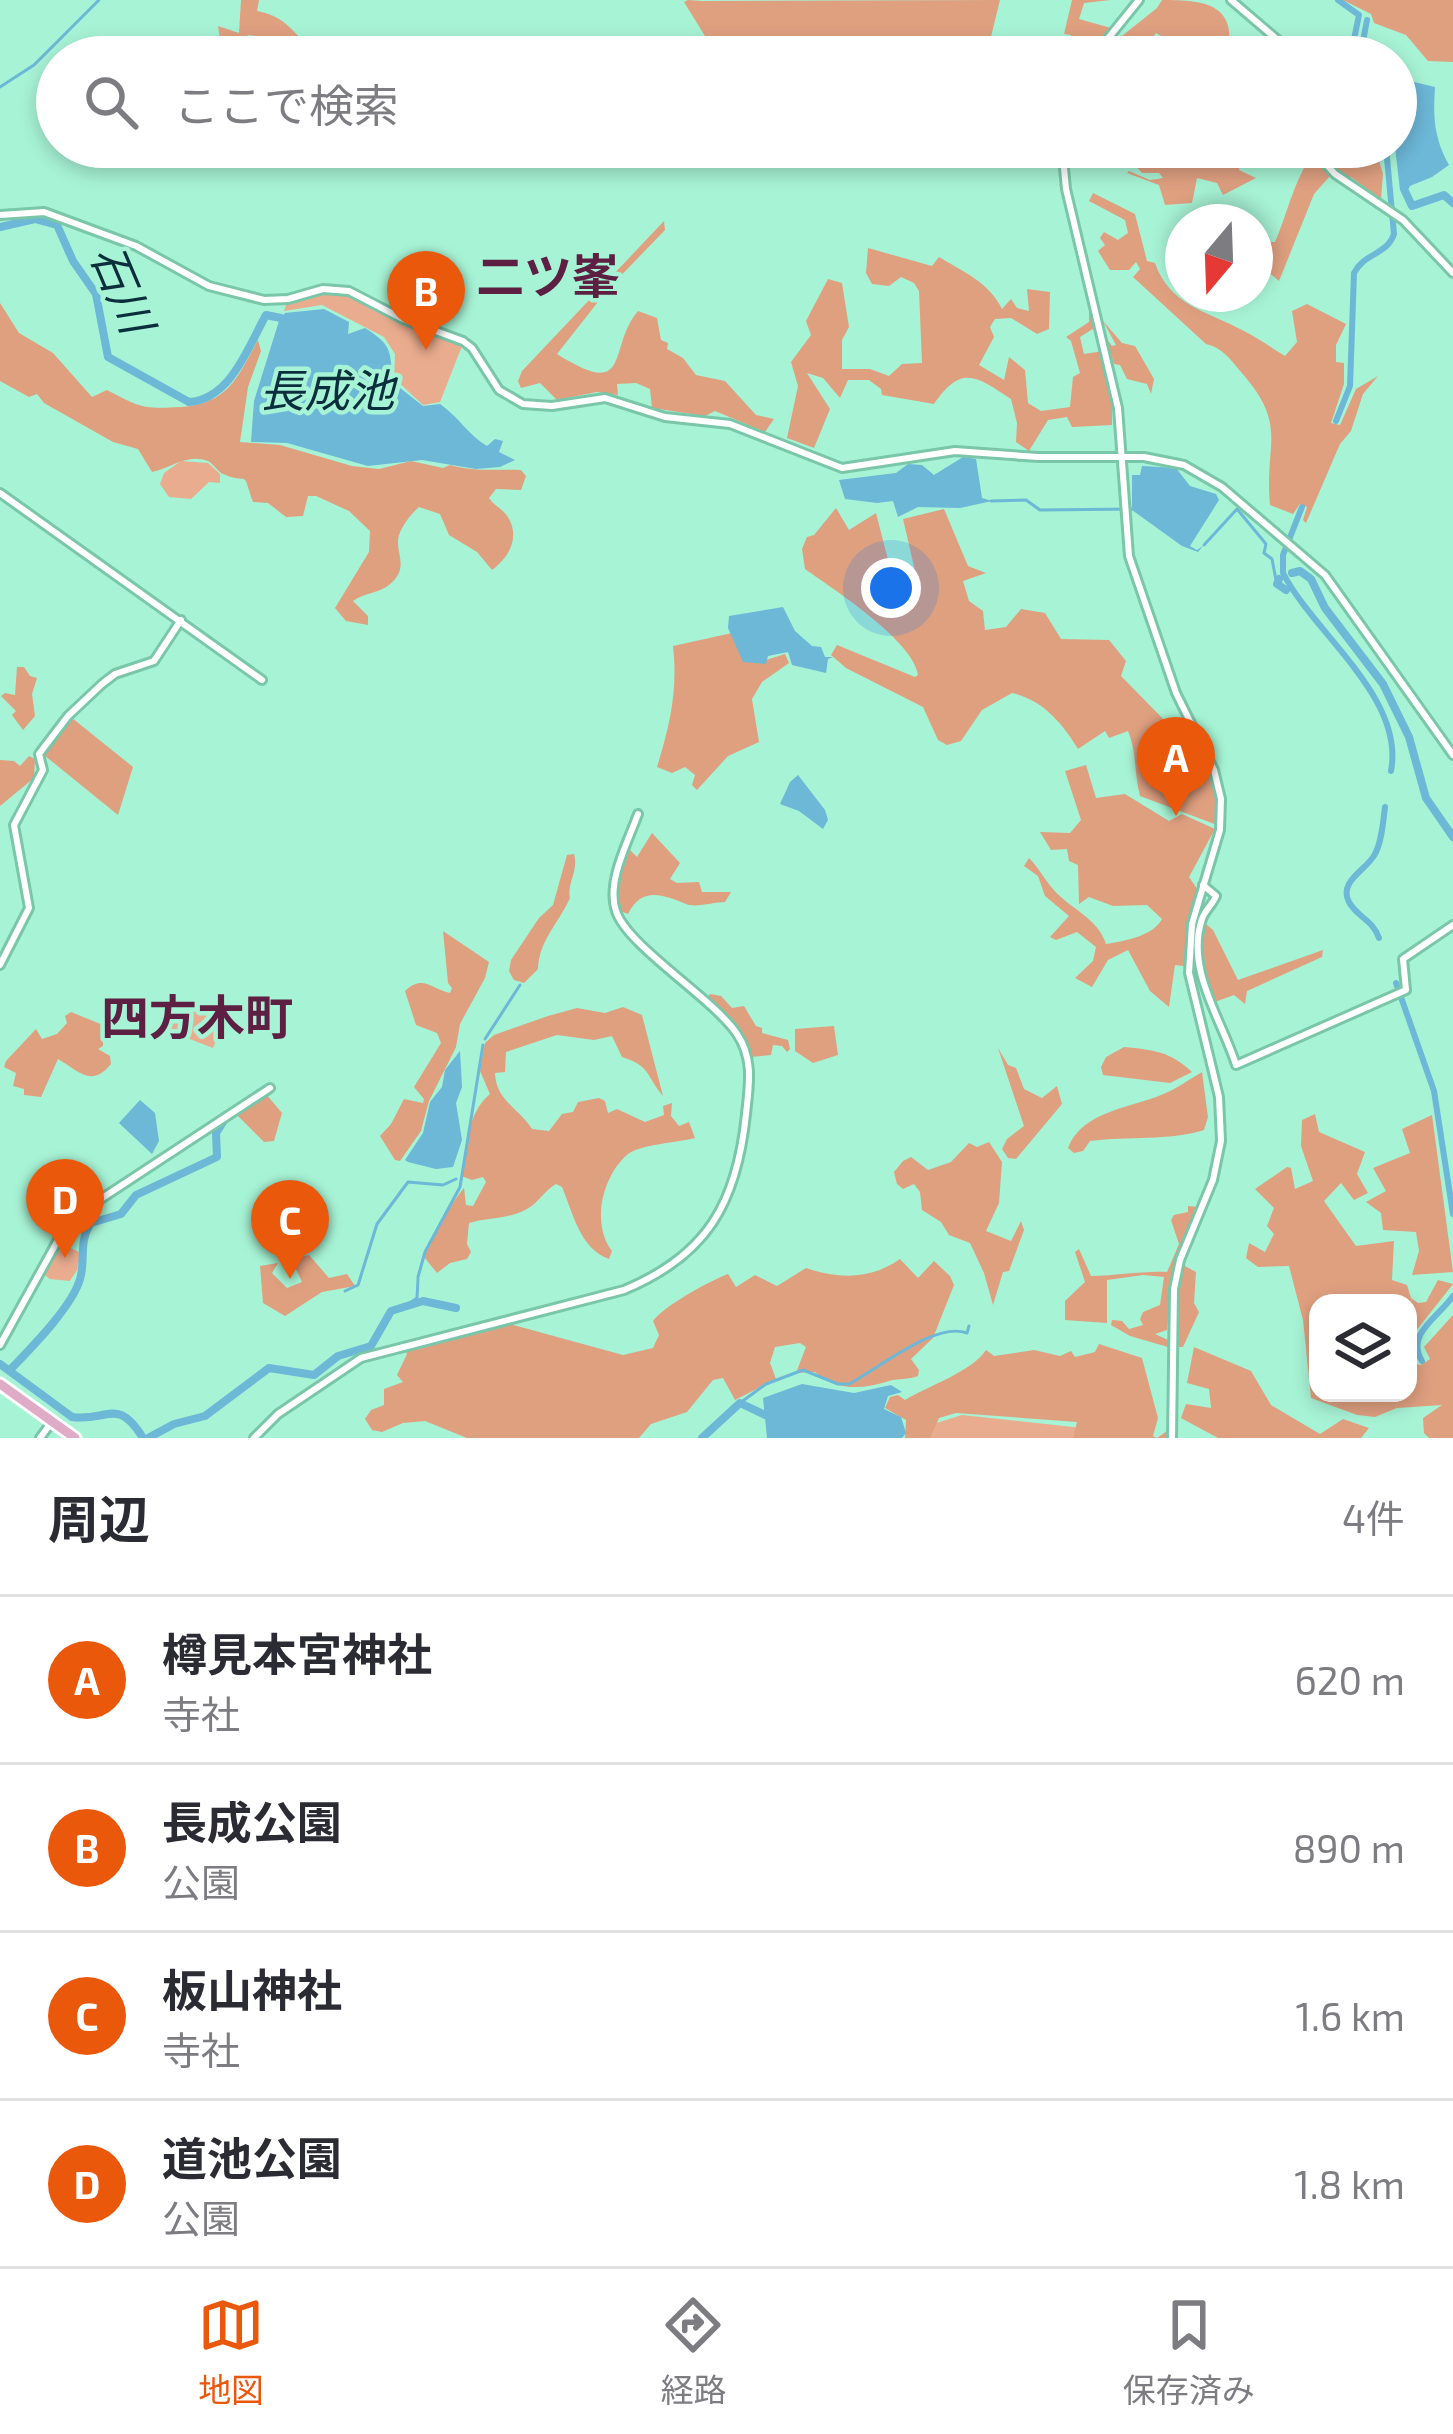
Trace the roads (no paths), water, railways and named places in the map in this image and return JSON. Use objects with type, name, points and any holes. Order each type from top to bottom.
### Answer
[{"type":"main road","points":[[0,1384],[75,1438]]},
{"type":"street","points":[[1110,36],[1139,0]]},
{"type":"street","points":[[1231,0],[1273,36]]},
{"type":"street","points":[[1064,168],[1112,371],[1129,556],[1176,693],[1219,787],[1220,830],[1190,936],[1189,973],[1219,1096],[1221,1141],[1213,1180],[1174,1288],[1172,1438]]},
{"type":"street","points":[[1329,168],[1399,216],[1453,273]]},
{"type":"street","points":[[0,215],[44,212],[136,246],[209,286],[264,300],[322,289],[350,291],[403,319],[463,341],[499,390],[523,404],[552,406],[605,398],[665,417],[730,424],[842,469],[944,451],[1165,459],[1199,472],[1336,588],[1453,754]]},
{"type":"street","points":[[0,493],[262,680]]},
{"type":"street","points":[[0,964],[29,908],[14,825],[43,770],[39,754],[68,716],[102,684],[115,674],[154,661],[181,620]]},
{"type":"street","points":[[254,1438],[278,1414],[361,1358],[625,1290],[672,1265],[719,1217],[741,1162],[749,1064],[733,1028],[632,934],[616,913],[614,884],[638,814]]},
{"type":"street","points":[[1203,885],[1216,896],[1200,930],[1206,988],[1236,1065],[1406,991],[1403,958],[1453,925]]},
{"type":"street","points":[[0,1345],[58,1240],[81,1212],[270,1088]]},
{"type":"street","points":[[40,1438],[51,1423]]},
{"type":"water","points":[[1417,83],[1435,87],[1436,127],[1449,165],[1400,190],[1397,168],[1417,168]]},
{"type":"water","name":"長成池","points":[[324,309],[349,322],[348,334],[365,328],[382,341],[395,384],[423,406],[440,404],[487,446],[495,439],[503,441],[499,452],[515,460],[476,469],[422,460],[368,466],[287,443],[251,442],[254,401],[279,321],[285,313]]},
{"type":"water","points":[[963,457],[976,459],[982,498],[992,501],[960,508],[918,507],[898,517],[893,501],[845,499],[839,480],[896,473],[908,464],[922,465],[934,475]]},
{"type":"water","points":[[1142,466],[1176,468],[1190,486],[1216,494],[1219,500],[1190,546],[1197,550],[1203,546],[1198,552],[1132,510],[1132,475],[1140,475]]},
{"type":"water","points":[[783,607],[795,631],[812,646],[821,647],[825,657],[833,657],[828,659],[826,673],[792,665],[788,652],[768,656],[766,664],[743,662],[728,628],[729,616]]},
{"type":"water","points":[[798,775],[825,810],[828,820],[823,829],[780,804]]},
{"type":"water","points":[[460,1051],[462,1087],[456,1103],[462,1140],[453,1167],[436,1169],[408,1162],[423,1133],[430,1102]]},
{"type":"water","points":[[140,1100],[155,1113],[159,1141],[152,1154],[119,1123]]},
{"type":"water","points":[[802,1384],[854,1393],[891,1385],[902,1392],[888,1396],[884,1409],[901,1417],[906,1433],[902,1438],[767,1438],[763,1398]]},
{"type":"waterway","points":[[63,36],[99,0]]},
{"type":"waterway","points":[[1338,0],[1359,15],[1355,36]]},
{"type":"waterway","points":[[1364,36],[1367,20]]},
{"type":"waterway","points":[[0,87],[36,63]]},
{"type":"waterway","points":[[1336,421],[1350,386],[1354,273],[1394,234],[1388,168]]},
{"type":"waterway","points":[[1409,179],[1404,189],[1412,206],[1444,195],[1453,203]]},
{"type":"waterway","name":"石川","points":[[0,227],[35,219],[57,225],[73,261],[96,294],[108,357],[189,402],[204,399],[227,382],[266,315],[281,318]]},
{"type":"waterway","points":[[991,501],[1026,500],[1040,510],[1133,509]]},
{"type":"waterway","points":[[1302,507],[1283,555],[1283,573],[1371,692],[1392,744],[1391,771]]},
{"type":"waterway","points":[[1204,545],[1237,509],[1266,544],[1264,553],[1272,559],[1276,580]]},
{"type":"waterway","points":[[1292,573],[1300,571],[1311,579],[1325,608],[1383,684],[1409,737],[1426,798],[1453,837]]},
{"type":"waterway","points":[[1279,579],[1277,584],[1286,590]]},
{"type":"waterway","points":[[1379,938],[1352,907],[1347,888],[1377,849],[1385,807]]},
{"type":"waterway","points":[[1396,983],[1434,1091],[1453,1214]]},
{"type":"waterway","points":[[485,1039],[520,985]]},
{"type":"waterway","points":[[418,1277],[425,1252],[460,1187],[483,1045]]},
{"type":"waterway","points":[[10,1370],[76,1290],[91,1223],[121,1214],[136,1195],[217,1157],[216,1133],[223,1122]]},
{"type":"waterway","points":[[345,1291],[358,1285],[377,1224],[408,1182],[443,1185],[456,1179]]},
{"type":"waterway","points":[[406,1306],[417,1298],[418,1279]]},
{"type":"waterway","points":[[1422,1361],[1418,1351],[1421,1334],[1453,1296]]},
{"type":"waterway","points":[[148,1438],[174,1424],[205,1416],[269,1368],[314,1375],[338,1356],[371,1346],[391,1311],[423,1301],[456,1308]]},
{"type":"waterway","points":[[740,1403],[766,1384],[803,1370],[849,1384],[923,1340],[954,1331],[967,1333],[969,1326]]},
{"type":"waterway","points":[[0,1364],[72,1417],[119,1414],[143,1438]]},
{"type":"waterway","points":[[702,1438],[740,1403],[765,1415]]},
{"type":"place","name":"長成公園","points":[[426,350]]},
{"type":"place","name":"樽見本宮神社","points":[[1176,816]]},
{"type":"place","name":"道池公園","points":[[65,1258]]},
{"type":"place","name":"板山神社","points":[[290,1279]]},
{"type":"district","name":"二ツ峯","points":[[548,277]]},
{"type":"district","name":"四方木町","points":[[197,1018]]}]
